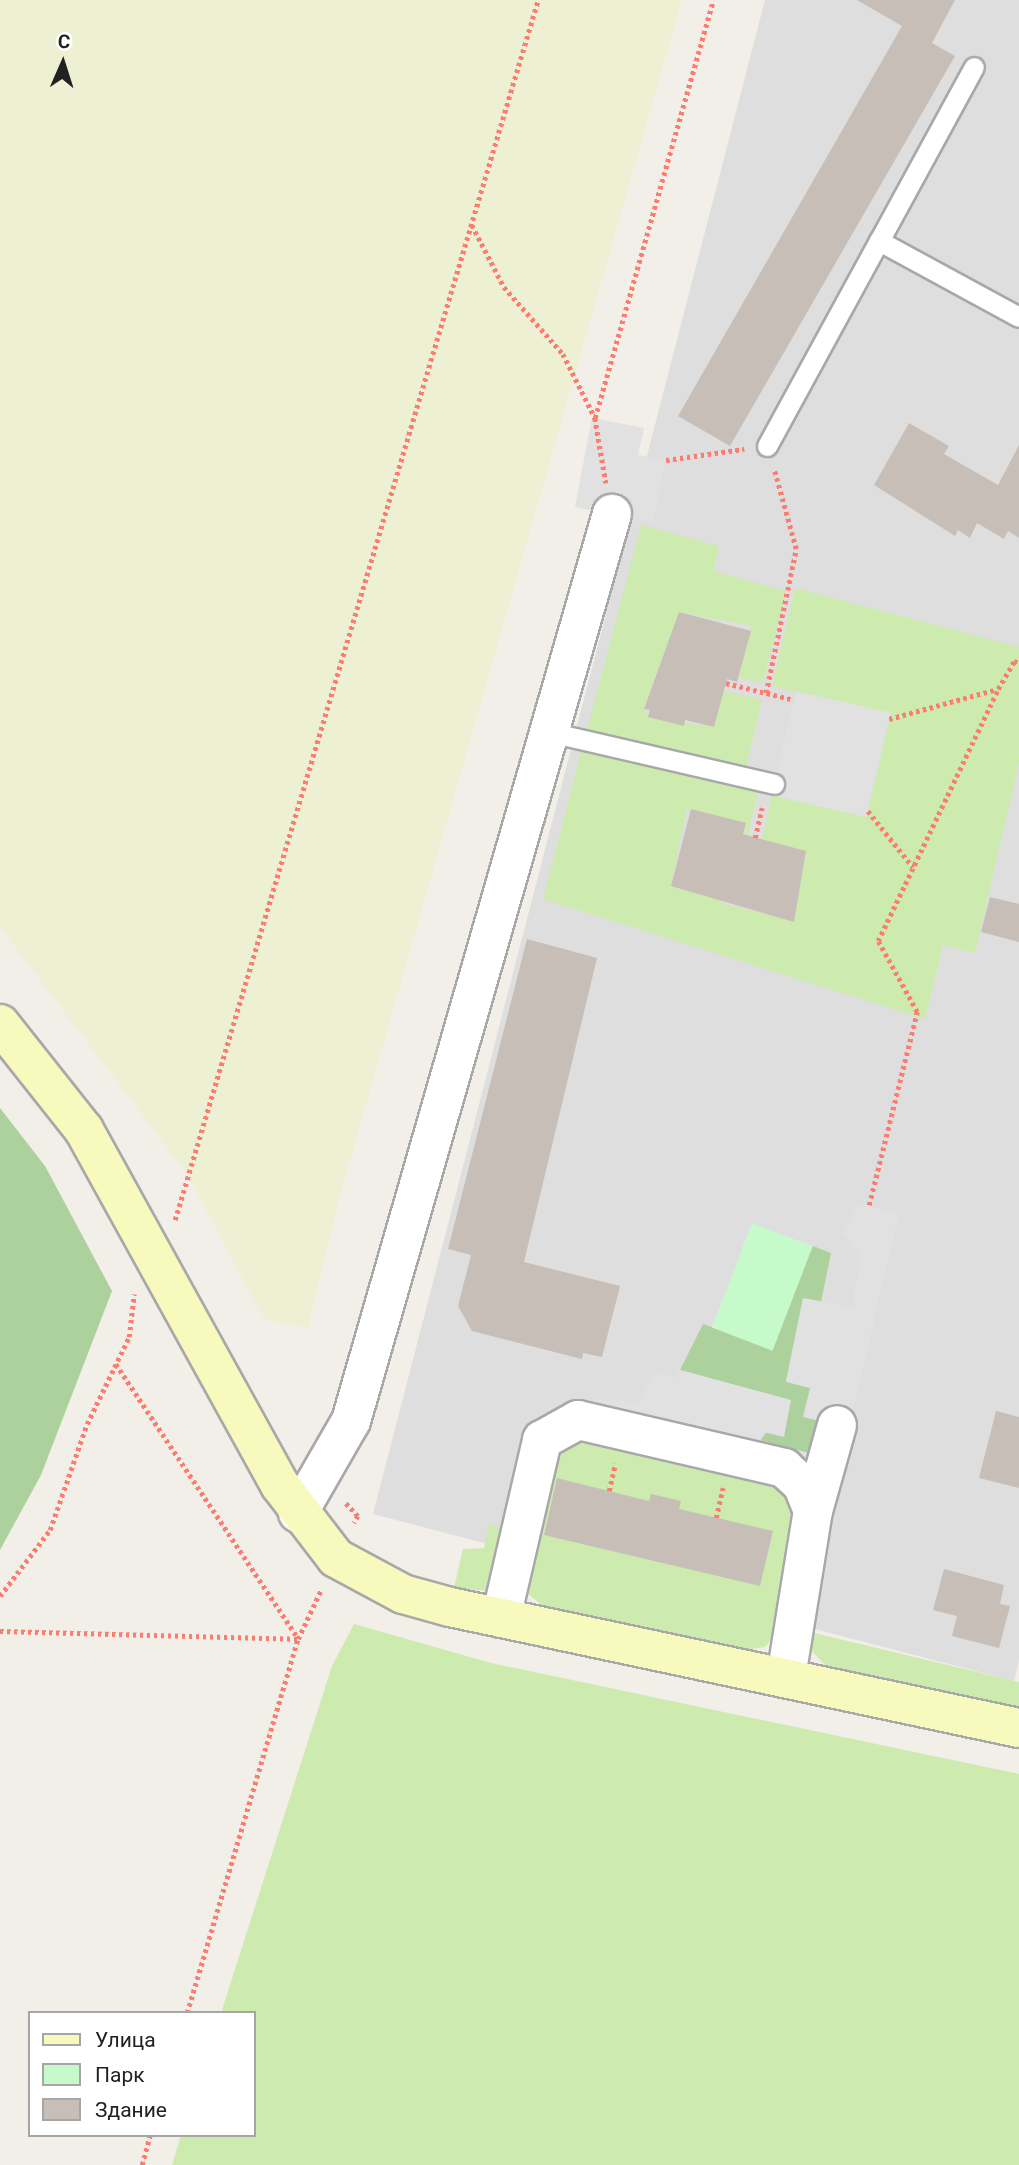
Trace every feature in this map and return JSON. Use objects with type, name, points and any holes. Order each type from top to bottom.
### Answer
[{"type":"main road","points":[[0,1024],[84,1130],[148,1279],[298,1513],[336,1558],[367,1578],[402,1594],[501,1618],[1019,1728]]},
{"type":"street","points":[[298,1513],[351,1421],[611,514]]},
{"type":"street","points":[[501,1618],[542,1440],[578,1420],[784,1468],[802,1483],[813,1511]]},
{"type":"street","points":[[786,1677],[813,1511],[837,1425]]},
{"type":"lane","points":[[767,446],[974,67]]},
{"type":"lane","points":[[879,241],[1019,317]]},
{"type":"lane","points":[[549,732],[774,784]]},
{"type":"path","points":[[0,1597],[50,1530],[87,1424],[129,1337],[472,223],[538,0]]},
{"type":"path","points":[[595,418],[713,0]]},
{"type":"path","points":[[472,223],[504,287],[563,354],[595,418],[611,514]]},
{"type":"path","points":[[666,460],[767,446],[796,549],[766,693]]},
{"type":"path","points":[[869,1205],[917,1013],[878,941],[998,689],[1014,661],[1019,663]]},
{"type":"path","points":[[726,683],[794,700]]},
{"type":"path","points":[[889,719],[998,689]]},
{"type":"path","points":[[868,811],[913,867]]},
{"type":"path","points":[[116,1364],[298,1639]]},
{"type":"path","points":[[188,2011],[298,1639],[317,1598]]},
{"type":"path","points":[[0,1631],[298,1639]]},
{"type":"path","points":[[142,2165],[149,2137]]},
{"type":"shaded area","points":[[765,0],[1019,0],[1019,1660],[1014,1681],[373,1514]]},
{"type":"shaded area","points":[[592,418],[644,428],[638,455],[666,460],[653,523],[575,507]]},
{"type":"shaded area","points":[[796,691],[891,713],[866,817],[772,795]]},
{"type":"shaded area","points":[[859,1205],[899,1213],[849,1428],[803,1417],[810,1388],[786,1381],[803,1298],[852,1307],[861,1258],[843,1232]]},
{"type":"shaded area","points":[[680,1370],[791,1400],[784,1437],[763,1432],[760,1440],[816,1455],[802,1484],[551,1418],[590,1399],[638,1402],[653,1373],[676,1378]]},
{"type":"green space","points":[[0,0],[682,0],[339,1198],[308,1328],[264,1319],[187,1174],[0,927]]},
{"type":"green space","points":[[641,525],[719,546],[713,571],[786,591],[763,683],[739,677],[752,626],[679,612],[644,708],[648,717],[714,727],[724,691],[762,700],[746,767],[587,730]]},
{"type":"green space","points":[[795,588],[1019,647],[1019,763],[975,953],[943,945],[925,1019],[543,899],[581,751],[758,792],[748,836],[743,834],[745,823],[687,808],[671,885],[723,894],[721,903],[794,921],[806,851],[762,839],[772,795],[866,816],[890,713],[772,686]]},
{"type":"green space","points":[[0,1108],[45,1166],[112,1291],[41,1475],[0,1550]]},
{"type":"green space","points":[[752,1223],[813,1246],[773,1351],[712,1328]]},
{"type":"green space","points":[[813,1246],[831,1253],[821,1302],[803,1299],[786,1382],[810,1388],[823,1422],[816,1455],[760,1441],[790,1400],[680,1370],[703,1324],[766,1346]]},
{"type":"green space","points":[[557,1429],[802,1484],[778,1632],[765,1647],[743,1650],[547,1609],[527,1593],[524,1571]]},
{"type":"green space","points":[[489,1525],[509,1530],[488,1591],[454,1588],[463,1549],[484,1548]]},
{"type":"green space","points":[[354,1624],[491,1663],[1019,1774],[1019,2165],[172,2165],[180,2137],[256,2137],[256,2011],[222,2011],[332,1666]]},
{"type":"green space","points":[[810,1632],[1019,1682],[1019,1707],[829,1669],[808,1647]]},
{"type":"building","points":[[857,0],[955,0],[932,43],[955,56],[730,446],[678,416],[902,26]]},
{"type":"building","points":[[909,423],[949,446],[944,454],[998,485],[1019,445],[1019,538],[1008,531],[1004,539],[977,523],[970,538],[958,530],[955,536],[874,485]]},
{"type":"building","points":[[679,612],[751,631],[737,682],[727,679],[714,727],[685,720],[684,726],[648,717],[650,710],[644,709]]},
{"type":"building","points":[[691,809],[746,823],[743,834],[806,851],[794,922],[671,886]]},
{"type":"building","points":[[990,897],[1019,904],[1019,942],[981,932]]},
{"type":"building","points":[[527,939],[597,958],[524,1262],[620,1286],[602,1357],[583,1353],[582,1359],[472,1331],[458,1306],[471,1255],[448,1249]]},
{"type":"building","points":[[996,1411],[1019,1417],[1019,1488],[979,1478]]},
{"type":"building","points":[[557,1478],[649,1501],[651,1494],[681,1501],[679,1509],[773,1531],[760,1586],[544,1535]]},
{"type":"building","points":[[944,1569],[1004,1585],[1000,1604],[1010,1606],[999,1648],[952,1636],[957,1616],[933,1610]]}]
